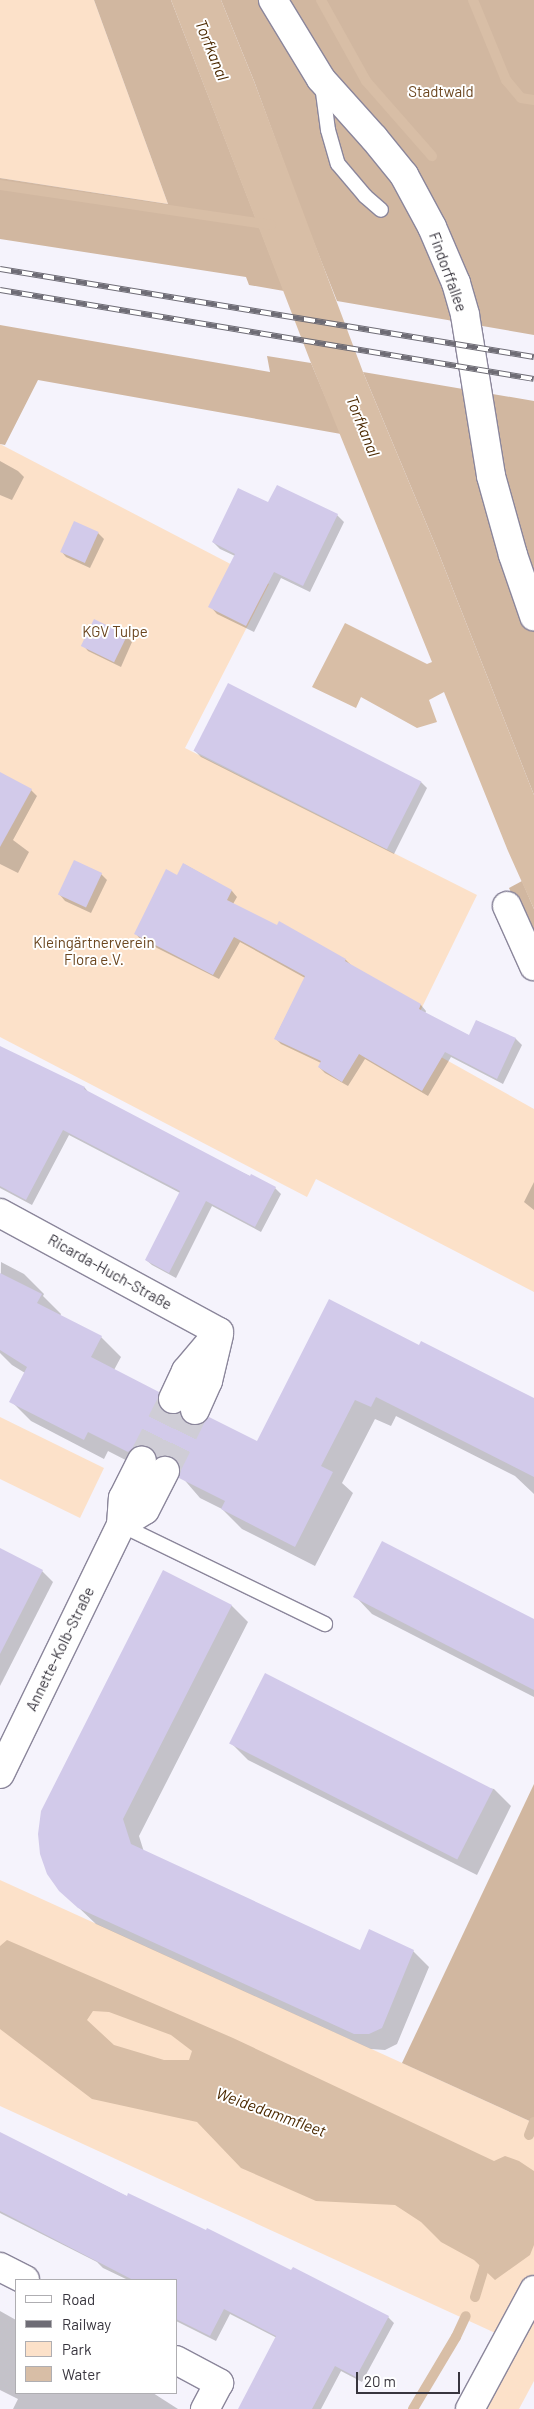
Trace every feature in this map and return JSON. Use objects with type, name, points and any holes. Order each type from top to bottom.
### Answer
[{"type":"street","name":"Findorffallee","points":[[274,0],[321,79],[374,138],[404,175],[432,227],[456,283],[465,315],[491,476],[513,555],[534,616]]},
{"type":"street","points":[[507,906],[534,966]]},
{"type":"street","name":"Ricarda-Huch-Straße","points":[[0,1213],[220,1332],[208,1381],[184,1404]]},
{"type":"street","name":"Annette-Kolb-Straße","points":[[0,1774],[121,1525],[123,1498],[153,1465]]},
{"type":"street","points":[[0,2267],[23,2279]]},
{"type":"street","points":[[470,2409],[534,2290]]},
{"type":"street","points":[[178,2361],[219,2383],[205,2409]]},
{"type":"lane","points":[[321,79],[328,130],[338,164],[365,196],[381,210]]},
{"type":"lane","points":[[121,1525],[325,1624]]},
{"type":"green space","points":[[0,0],[94,0],[168,204],[0,178]]},
{"type":"green space","points":[[94,0],[171,0],[284,291],[249,285],[246,277],[0,239],[0,178],[168,204]]},
{"type":"green space","name":"Stadtwald","points":[[221,0],[534,0],[534,335],[337,301],[254,81]]},
{"type":"green space","points":[[0,325],[270,372],[267,356],[311,363],[341,434],[38,380],[5,445],[0,444]]},
{"type":"green space","points":[[363,372],[534,401],[534,795],[437,549]]},
{"type":"green space","points":[[0,444],[269,584],[185,748],[477,895],[407,1038],[534,1109],[534,1292],[316,1179],[307,1197],[0,1037]]},
{"type":"green space","points":[[522,881],[534,909],[534,942],[509,888]]},
{"type":"green space","points":[[0,1417],[104,1468],[80,1518],[0,1479]]},
{"type":"green space","points":[[534,1784],[534,2123],[402,2063]]},
{"type":"green space","points":[[0,1880],[534,2123],[534,2274],[504,2337],[0,2106]]},
{"type":"green space","points":[[534,2320],[534,2381],[519,2409],[484,2409]]},
{"type":"water","name":"Torfkanal","points":[[171,0],[221,0],[254,81],[363,372],[437,549],[534,795],[534,909],[508,851],[444,692],[429,700],[437,722],[417,728],[361,697],[356,708],[312,687],[345,623],[427,664],[432,662],[311,363]]},
{"type":"water","name":"Weidedammfleet","points":[[7,1940],[233,2038],[494,2161],[505,2156],[519,2161],[534,2171],[534,2245],[530,2255],[495,2280],[474,2260],[441,2242],[421,2222],[395,2205],[316,2201],[241,2168],[197,2122],[92,2099],[0,2029],[0,1946]],"holes":[[[93,2011],[109,2012],[171,2035],[192,2051],[189,2060],[164,2060],[114,2045],[87,2020]]]},
{"type":"building","points":[[277,485],[338,514],[303,586],[274,572],[246,626],[208,607],[235,554],[212,542],[238,488],[268,502]]},
{"type":"building","points":[[74,521],[99,532],[85,563],[60,552]]},
{"type":"building","points":[[94,619],[127,635],[114,662],[81,646]]},
{"type":"building","points":[[228,683],[421,782],[387,849],[193,751]]},
{"type":"building","points":[[0,772],[32,789],[0,847]]},
{"type":"building","points":[[74,860],[102,873],[86,908],[58,894]]},
{"type":"building","points":[[183,863],[232,890],[227,900],[277,925],[279,921],[346,959],[345,961],[421,1004],[419,1009],[469,1035],[476,1020],[516,1038],[497,1079],[445,1052],[422,1091],[359,1054],[342,1082],[318,1067],[321,1061],[274,1039],[305,976],[234,937],[213,975],[134,934],[166,869],[177,875]]},
{"type":"building","points":[[0,1046],[85,1087],[84,1089],[250,1176],[251,1174],[276,1187],[255,1227],[206,1201],[169,1273],[145,1260],[180,1191],[63,1130],[26,1200],[0,1186]]},
{"type":"building","points":[[0,1273],[42,1294],[37,1303],[102,1336],[91,1357],[159,1392],[158,1401],[160,1408],[166,1413],[174,1415],[180,1413],[183,1420],[188,1424],[196,1426],[204,1423],[209,1417],[257,1441],[329,1299],[419,1345],[421,1341],[534,1398],[534,1477],[376,1397],[371,1407],[355,1400],[321,1466],[333,1472],[295,1547],[221,1509],[225,1501],[179,1478],[181,1470],[173,1457],[165,1455],[157,1458],[149,1446],[142,1444],[128,1452],[88,1432],[84,1440],[9,1402],[27,1367],[0,1350]]},
{"type":"building","points":[[382,1541],[534,1619],[534,1690],[353,1597]]},
{"type":"building","points":[[0,1548],[43,1570],[0,1654]]},
{"type":"building","points":[[163,1570],[232,1605],[123,1819],[131,1844],[360,1950],[369,1929],[414,1950],[382,2028],[369,2034],[354,2034],[78,1908],[59,1891],[47,1874],[40,1854],[38,1834],[41,1811]]},
{"type":"building","points":[[265,1673],[493,1789],[457,1860],[229,1743]]},
{"type":"building","points":[[0,2132],[127,2196],[128,2193],[206,2230],[207,2228],[291,2270],[293,2267],[389,2316],[356,2377],[335,2366],[312,2409],[238,2409],[276,2336],[224,2309],[210,2336],[178,2320],[178,2279],[131,2279],[0,2211]]},
{"type":"waterway","points":[[321,0],[366,81],[432,156]]},
{"type":"waterway","points":[[473,0],[506,80],[521,98],[534,100]]},
{"type":"waterway","points":[[0,185],[271,225]]},
{"type":"waterway","points":[[529,2135],[534,2122]]},
{"type":"waterway","points":[[475,2297],[487,2258]]},
{"type":"waterway","points":[[413,2409],[456,2337],[466,2316]]},
{"type":"tunnel","points":[[142,1460],[173,1399]]},
{"type":"tunnel","points":[[165,1471],[195,1410]]},
{"type":"railway","points":[[0,269],[534,357]]},
{"type":"railway","points":[[0,290],[534,379]]},
{"type":"park label","name":"KGV Tulpe","points":[[115,632]]},
{"type":"park label","name":"Kleingärtnerverein Flora e.V.","points":[[94,950]]}]
